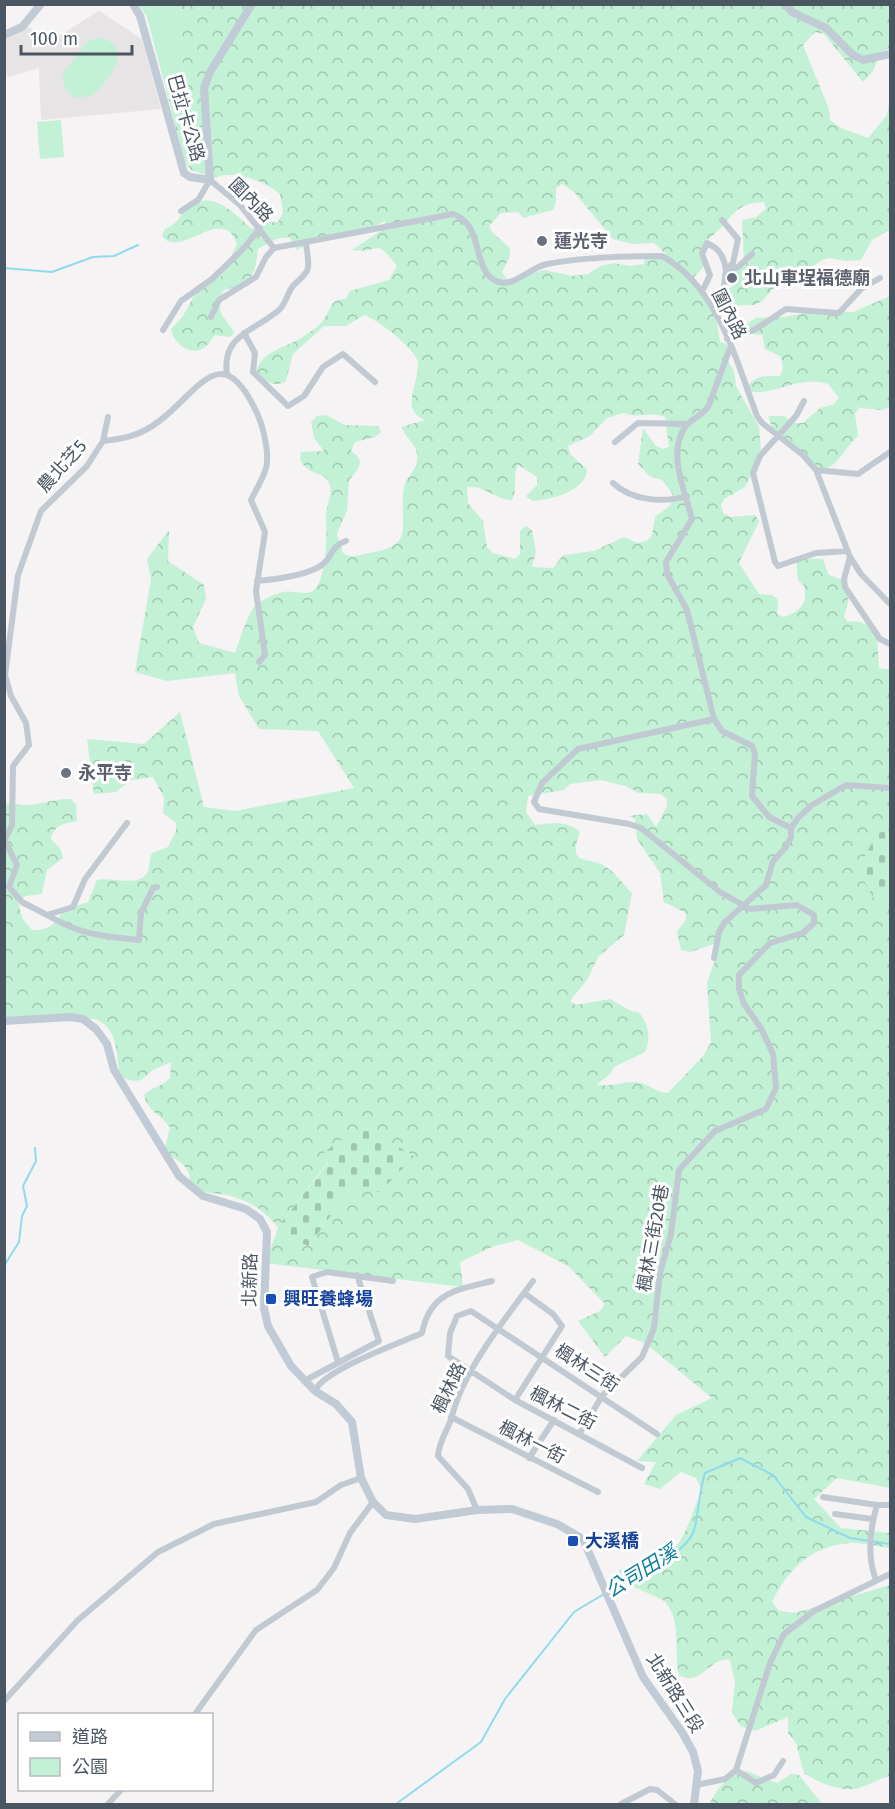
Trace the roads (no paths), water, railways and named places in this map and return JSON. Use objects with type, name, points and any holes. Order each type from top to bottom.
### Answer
[{"type":"main road","points":[[4,35],[22,27],[41,4]]},
{"type":"main road","name":"巴拉卡公路","points":[[133,4],[140,16],[184,173],[190,177],[210,180],[204,88],[210,72],[252,4]]},
{"type":"main road","points":[[785,4],[792,12],[826,27],[853,55],[863,60],[891,54]]},
{"type":"main road","name":"北新路","points":[[4,1021],[70,1017],[83,1019],[96,1029],[107,1044],[114,1070],[179,1176],[203,1196],[246,1209],[260,1218],[267,1232],[264,1308],[268,1326],[291,1366],[304,1381],[336,1404],[352,1422],[361,1478],[373,1502]]},
{"type":"main road","points":[[373,1502],[386,1515],[414,1519],[477,1510]]},
{"type":"main road","name":"北新路三段","points":[[477,1510],[512,1509],[528,1512],[573,1531],[588,1547],[643,1677],[682,1732],[693,1752],[698,1771],[694,1804]]},
{"type":"street","name":"圍內路","points":[[181,211],[198,200],[210,180],[240,205],[274,248],[306,244],[453,214],[464,218],[471,228],[487,273],[496,281],[507,283],[544,264],[662,256],[676,264],[711,303],[757,417],[803,455],[816,470],[849,554],[861,573],[891,604]]},
{"type":"street","points":[[722,220],[738,238],[733,263],[726,270]]},
{"type":"street","points":[[163,330],[181,301],[212,279],[244,248],[260,228]]},
{"type":"street","points":[[702,292],[710,275],[702,255],[707,243],[715,246],[723,257],[726,270],[721,310],[716,314]]},
{"type":"street","points":[[259,662],[265,655],[256,591],[265,532],[251,500],[268,463],[261,422],[252,403],[227,374],[226,364],[229,348],[244,333],[280,309],[292,287],[305,275],[308,267],[306,244]]},
{"type":"street","points":[[211,317],[219,300],[256,276],[266,257],[274,248]]},
{"type":"street","points":[[726,270],[738,267],[752,254]]},
{"type":"street","points":[[727,339],[756,329],[786,309],[839,313],[861,289],[880,278]]},
{"type":"street","points":[[244,333],[255,353],[253,372],[288,406],[304,396],[323,367],[343,354],[375,382]]},
{"type":"street","points":[[615,441],[638,423],[687,424],[704,414],[730,348]]},
{"type":"street","name":"農北芝5","points":[[5,841],[12,825],[13,766],[29,745],[26,723],[11,696],[5,675],[18,575],[41,511],[87,466],[103,441],[131,438],[158,423],[207,376],[218,373],[227,374]]},
{"type":"street","points":[[804,401],[796,416],[777,434],[770,447],[760,456],[753,473],[775,562],[778,566],[816,553],[849,554],[844,579],[846,587],[880,639],[891,644]]},
{"type":"street","points":[[103,441],[108,417]]},
{"type":"street","points":[[687,424],[675,451],[692,519],[666,561],[667,568],[687,610],[714,719],[722,730],[752,746],[755,754],[752,796],[769,817],[791,828]]},
{"type":"street","points":[[816,470],[858,474],[891,452]]},
{"type":"street","points":[[613,483],[620,490],[633,495],[669,502],[687,496]]},
{"type":"street","points":[[257,581],[281,580],[322,565],[335,544],[346,541]]},
{"type":"street","points":[[714,719],[578,749],[542,783],[534,802],[539,809],[641,828],[720,892],[744,907]]},
{"type":"street","points":[[714,958],[719,932],[724,923],[766,885],[773,861],[791,837],[791,828],[812,805],[846,785],[891,788]]},
{"type":"street","points":[[47,915],[73,907],[85,879],[128,823]]},
{"type":"street","points":[[5,841],[17,865],[9,887],[22,902],[71,929],[98,936],[139,940],[141,913],[153,888],[157,887]]},
{"type":"street","name":"楓林三街20巷","points":[[602,1396],[642,1358],[654,1328],[660,1273],[671,1234],[679,1170],[715,1131],[766,1109],[776,1088],[773,1054],[761,1028],[744,1004],[739,989],[739,975],[770,943],[803,933],[814,924],[814,915],[797,905],[750,909],[744,907]]},
{"type":"street","points":[[339,1362],[312,1277],[327,1272],[393,1281]]},
{"type":"street","points":[[304,1381],[379,1341],[357,1275]]},
{"type":"street","points":[[315,1391],[317,1385],[343,1367],[422,1333],[425,1317],[435,1303],[449,1293],[492,1281]]},
{"type":"street","name":"楓林路","points":[[477,1510],[468,1489],[438,1456],[439,1442],[452,1417],[452,1409],[472,1373],[499,1328],[533,1281]]},
{"type":"street","points":[[515,1400],[562,1326],[553,1314],[524,1293]]},
{"type":"street","name":"楓林三街","points":[[472,1373],[448,1356],[450,1333],[457,1316],[471,1311],[657,1434]]},
{"type":"street","name":"楓林二街","points":[[472,1373],[515,1400],[642,1468]]},
{"type":"street","points":[[580,1433],[602,1396]]},
{"type":"street","name":"楓林一街","points":[[452,1417],[598,1492]]},
{"type":"street","points":[[529,1458],[554,1420]]},
{"type":"street","points":[[4,1701],[78,1620],[158,1552],[214,1524],[316,1502],[341,1485],[361,1478]]},
{"type":"street","points":[[823,1497],[891,1505]]},
{"type":"street","points":[[196,1713],[256,1630],[317,1590],[334,1568],[350,1533],[373,1502]]},
{"type":"street","points":[[876,1580],[870,1554],[872,1519],[877,1504]]},
{"type":"street","points":[[835,1514],[872,1519]]},
{"type":"street","points":[[696,1785],[725,1779],[736,1770],[770,1663],[784,1634],[814,1611],[891,1574]]},
{"type":"street","points":[[736,1770],[756,1782],[774,1775],[783,1761]]},
{"type":"street","points":[[621,1804],[650,1789],[657,1790],[675,1804]]},
{"type":"street","points":[[108,1804],[120,1791]]},
{"type":"waterway","points":[[4,268],[52,272],[93,257],[114,256],[138,245]]},
{"type":"waterway","points":[[4,1266],[19,1242],[22,1216],[27,1206],[23,1186],[36,1161],[35,1148]]},
{"type":"waterway","name":"公司田溪","points":[[609,1592],[668,1559],[687,1542],[695,1528],[705,1473],[740,1458],[773,1475],[806,1517],[850,1538],[890,1544]]},
{"type":"waterway","name":"公司田溪","points":[[396,1804],[481,1742],[505,1699],[574,1612],[604,1594]]},
{"type":"place","name":"蓮光寺","points":[[542,241]]},
{"type":"place","name":"北山車埕福德廟","points":[[732,278]]},
{"type":"place","name":"永平寺","points":[[66,773]]},
{"type":"place","name":"興旺養蜂場","points":[[271,1299]]},
{"type":"place","name":"大溪橋","points":[[573,1541]]}]
